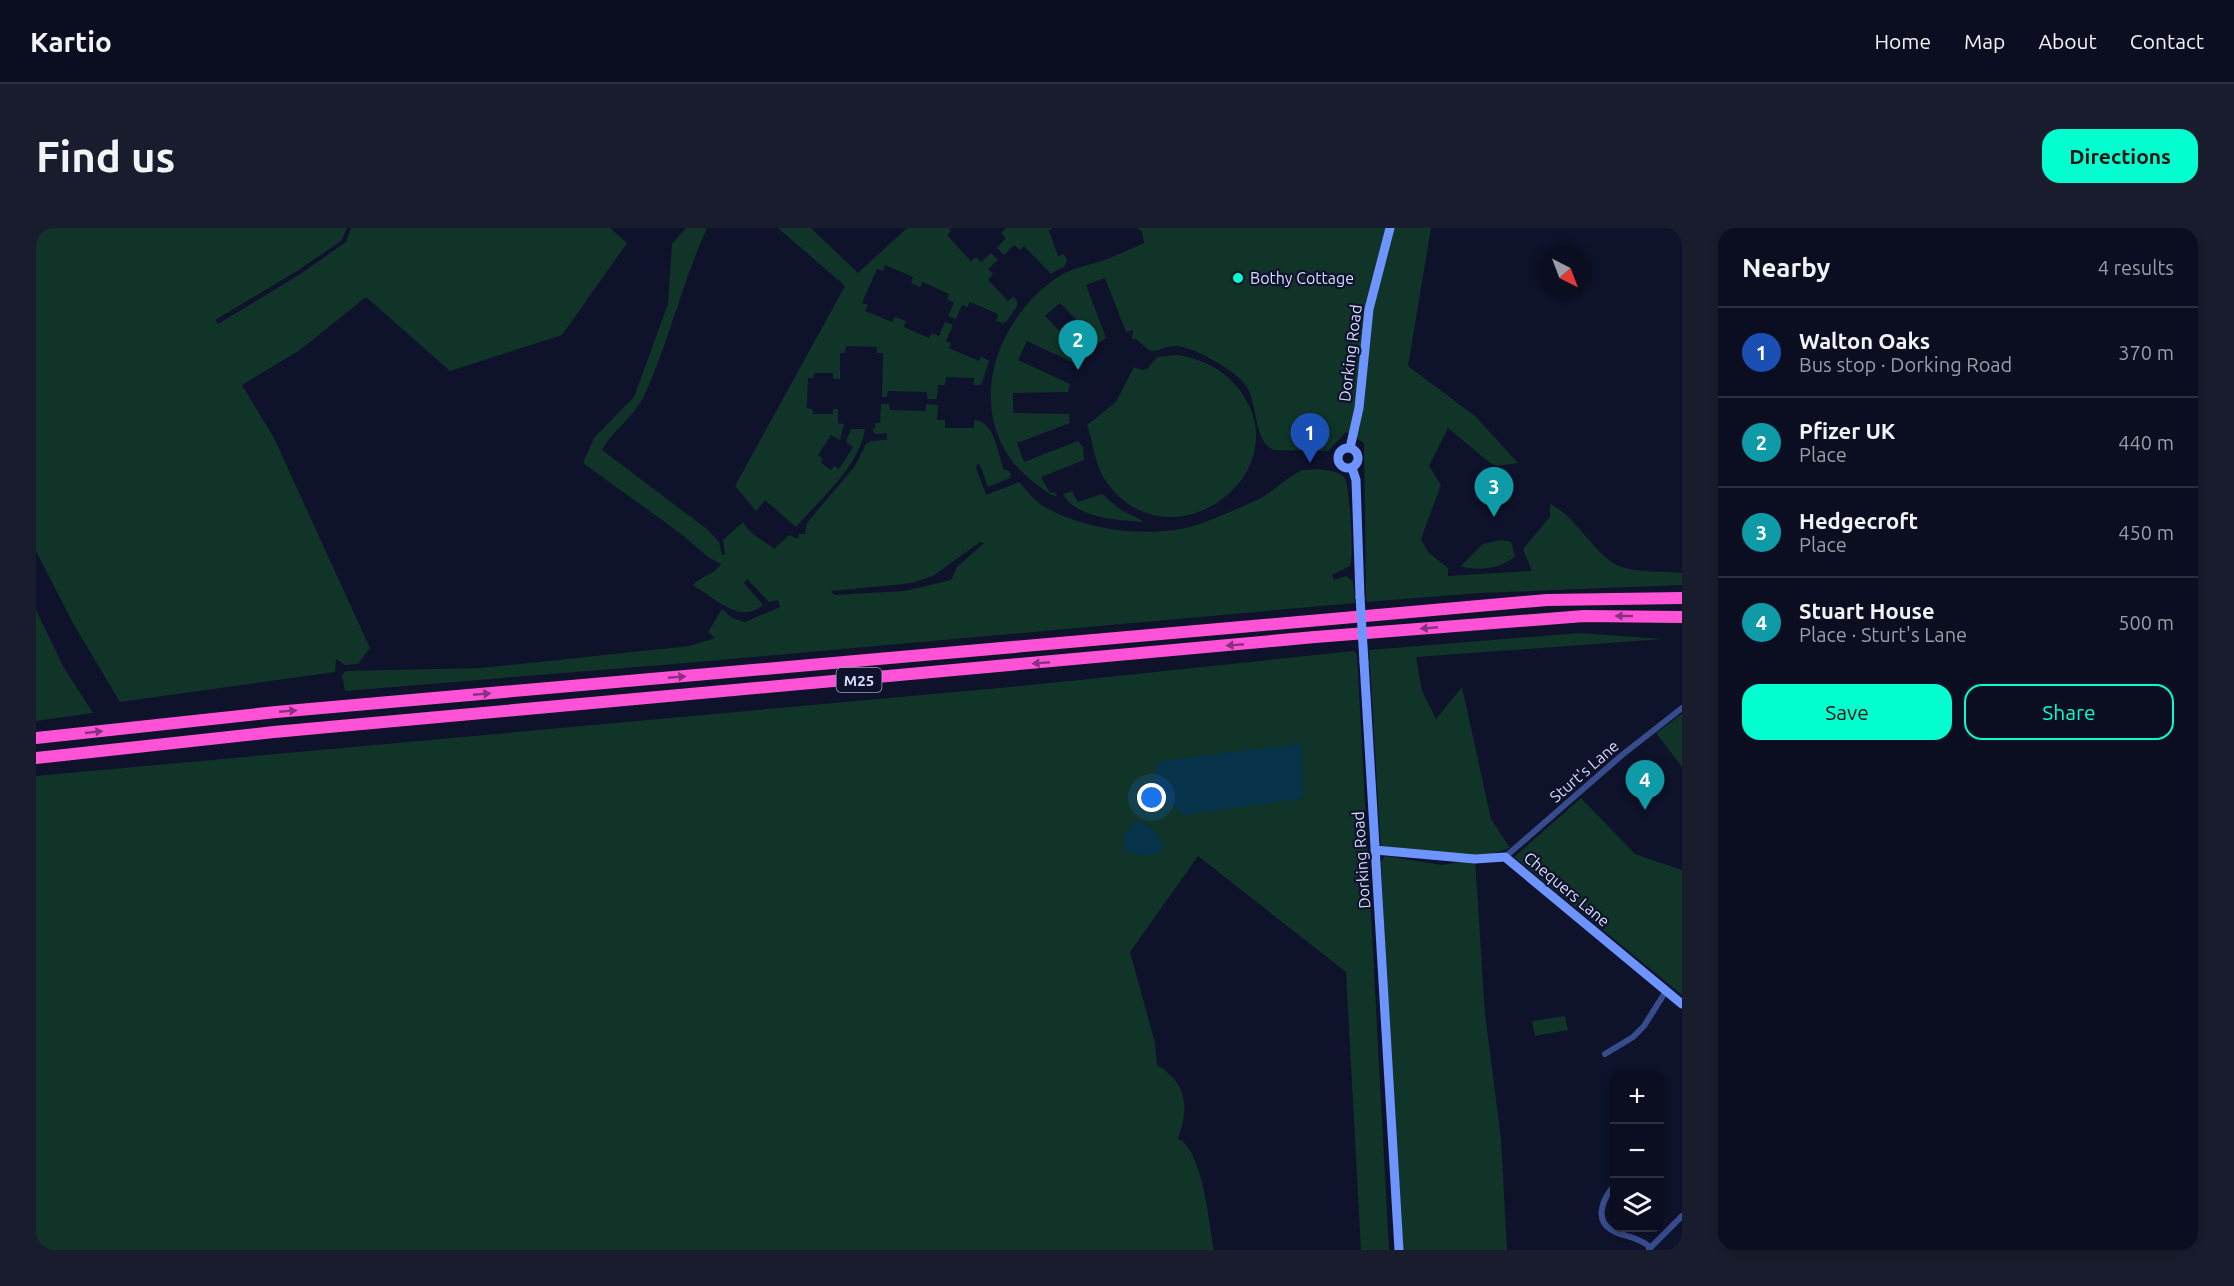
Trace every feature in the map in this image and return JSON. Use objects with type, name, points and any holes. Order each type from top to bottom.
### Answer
[{"type":"highway","name":"M25","points":[[36,738],[276,712],[1547,600],[1682,598]]},
{"type":"highway","name":"M25","points":[[36,758],[274,732],[1315,637],[1584,616],[1682,617]]},
{"type":"main road","name":"Dorking Road","points":[[1350,448],[1359,408],[1369,309],[1390,228]]},
{"type":"main road","points":[[1350,448],[1359,457],[1352,468],[1344,468],[1338,459],[1341,451],[1350,448]]},
{"type":"main road","name":"Dorking Road","points":[[1352,468],[1356,480],[1360,597],[1400,1250]]},
{"type":"main road","name":"Chequers Lane","points":[[1375,850],[1475,859],[1505,857],[1682,1004]]},
{"type":"street","name":"Sturt's Lane","points":[[1505,857],[1622,755],[1682,708]]},
{"type":"street","points":[[1605,1054],[1644,1026],[1666,991]]},
{"type":"street","points":[[1605,1236],[1610,1229],[1602,1215],[1602,1205],[1610,1192]]},
{"type":"street","points":[[1619,1232],[1640,1239],[1649,1249],[1682,1216]]},
{"type":"green space","points":[[36,228],[347,228],[341,241],[297,271],[215,320],[218,324],[302,273],[346,242],[351,228],[610,228],[627,243],[562,335],[450,371],[366,297],[300,350],[242,385],[274,438],[370,648],[358,664],[345,665],[336,659],[335,672],[120,702],[74,625],[36,551]]},
{"type":"green space","points":[[686,228],[707,228],[644,396],[602,450],[708,530],[719,542],[722,555],[725,554],[723,540],[743,522],[753,534],[774,549],[789,535],[798,539],[799,534],[805,534],[807,523],[855,466],[866,444],[871,441],[887,440],[887,433],[875,434],[872,429],[875,429],[875,423],[880,423],[881,404],[889,404],[890,410],[926,411],[926,404],[938,405],[937,420],[945,420],[945,428],[974,428],[974,420],[987,426],[991,432],[1004,470],[1008,470],[1011,474],[1010,478],[988,487],[980,465],[977,464],[976,468],[986,495],[1019,482],[1041,505],[1058,514],[1099,527],[1144,532],[1186,528],[1259,499],[1300,471],[1320,470],[1341,474],[1346,482],[1348,493],[1352,551],[1350,566],[1332,575],[1334,580],[1346,576],[1353,581],[1355,603],[345,691],[342,675],[346,671],[481,668],[689,646],[715,638],[708,632],[722,609],[732,618],[745,622],[780,607],[778,600],[769,602],[747,579],[744,583],[763,605],[746,612],[729,608],[697,588],[693,585],[715,571],[721,564],[708,557],[680,533],[583,463],[594,438],[634,397],[668,304],[672,244]],"holes":[[[980,542],[984,543],[957,567],[951,580],[905,591],[834,595],[831,591],[912,583],[933,576]]]},
{"type":"green space","points":[[778,228],[811,228],[858,273],[907,228],[949,228],[951,231],[947,235],[971,261],[976,257],[981,262],[991,253],[998,260],[988,269],[993,274],[988,280],[1008,301],[1013,297],[1017,300],[1017,306],[1007,321],[1002,323],[996,321],[998,314],[970,302],[967,307],[962,305],[956,319],[948,316],[954,303],[947,299],[949,294],[923,282],[920,287],[911,283],[913,277],[885,265],[883,271],[877,269],[862,303],[868,305],[865,311],[892,322],[895,317],[906,321],[904,327],[929,338],[932,333],[939,336],[945,322],[953,325],[946,341],[951,343],[949,348],[979,361],[981,356],[989,361],[981,385],[974,385],[974,378],[946,377],[945,385],[938,385],[937,399],[927,399],[927,392],[888,391],[887,397],[882,397],[883,353],[877,353],[877,347],[846,346],[845,353],[840,353],[840,379],[833,379],[833,373],[814,373],[813,378],[808,378],[807,408],[812,409],[813,414],[833,414],[833,409],[838,409],[838,423],[844,424],[840,440],[831,435],[818,455],[823,459],[821,463],[831,470],[834,466],[839,469],[853,447],[846,442],[851,429],[865,429],[861,443],[847,469],[796,527],[765,500],[756,511],[735,486],[845,286]]},
{"type":"green space","points":[[1006,228],[1053,228],[1049,231],[1058,256],[1064,254],[1067,260],[1065,266],[1051,274],[1024,246],[1020,250],[1014,245],[1004,255],[997,248],[1006,238],[1001,233]]},
{"type":"green space","points":[[1136,228],[1431,228],[1408,366],[1475,416],[1518,463],[1497,466],[1490,463],[1448,428],[1429,466],[1441,485],[1421,539],[1428,552],[1448,568],[1448,576],[1532,571],[1523,549],[1550,517],[1550,504],[1570,518],[1596,548],[1615,564],[1639,571],[1682,573],[1682,585],[1479,593],[1366,602],[1364,443],[1346,432],[1328,451],[1274,450],[1263,440],[1250,395],[1242,381],[1215,361],[1184,347],[1177,346],[1150,351],[1136,339],[1132,339],[1133,330],[1126,332],[1105,278],[1086,285],[1106,338],[1099,343],[1060,303],[1045,316],[1084,356],[1078,365],[1027,341],[1018,360],[1070,384],[1068,392],[1013,393],[1013,413],[1069,414],[1070,423],[1017,443],[1024,462],[1078,441],[1083,447],[1084,460],[1041,477],[1050,493],[1055,492],[1057,496],[1051,495],[1017,467],[1008,455],[997,432],[991,408],[991,383],[997,359],[1006,336],[1019,314],[1036,295],[1066,272],[1107,259],[1144,243],[1142,231]]},
{"type":"green space","points":[[1176,355],[1205,363],[1221,372],[1235,384],[1255,423],[1254,453],[1241,480],[1220,501],[1193,514],[1164,517],[1134,508],[1108,484],[1097,462],[1087,425],[1116,402],[1134,367],[1147,369],[1157,357]]},
{"type":"green space","points":[[1072,491],[1078,502],[1102,494],[1121,510],[1145,522],[1100,517],[1078,509],[1063,494]]},
{"type":"green space","points":[[1501,540],[1511,542],[1515,556],[1510,560],[1490,568],[1475,569],[1461,566],[1483,544]]},
{"type":"green space","points":[[36,610],[64,668],[93,713],[36,721]]},
{"type":"green space","points":[[1579,633],[1663,639],[1416,657],[1422,691],[1436,719],[1462,687],[1491,819],[1510,848],[1475,859],[1485,1014],[1501,1138],[1507,1250],[1401,1250],[1381,862],[1385,856],[1442,865],[1472,860],[1381,851],[1369,650]]},
{"type":"green space","points":[[1354,651],[1357,654],[1389,1250],[1361,1250],[1346,972],[1198,856],[1130,952],[1155,1043],[1157,1065],[1175,1080],[1183,1097],[1184,1117],[1178,1139],[1187,1146],[1199,1172],[1214,1250],[36,1250],[36,776],[1031,685]]},
{"type":"green space","points":[[1682,714],[1682,767],[1656,733]]},
{"type":"green space","points":[[1581,798],[1635,854],[1682,870],[1682,995],[1514,857]]},
{"type":"green space","points":[[1565,1016],[1568,1030],[1535,1036],[1532,1021]]},
{"type":"water","points":[[1302,744],[1303,798],[1183,815],[1156,791],[1155,769],[1161,761]]},
{"type":"water","points":[[1136,821],[1149,826],[1156,834],[1164,846],[1160,853],[1144,856],[1124,850],[1124,836]]},
{"type":"place","name":"Bothy Cottage","points":[[1238,278]]},
{"type":"place","name":"Pfizer UK","points":[[1078,370]]},
{"type":"place","name":"Walton Oaks","points":[[1310,463]]},
{"type":"place","name":"Hedgecroft","points":[[1494,517]]},
{"type":"place","name":"Stuart House","points":[[1645,810]]}]
